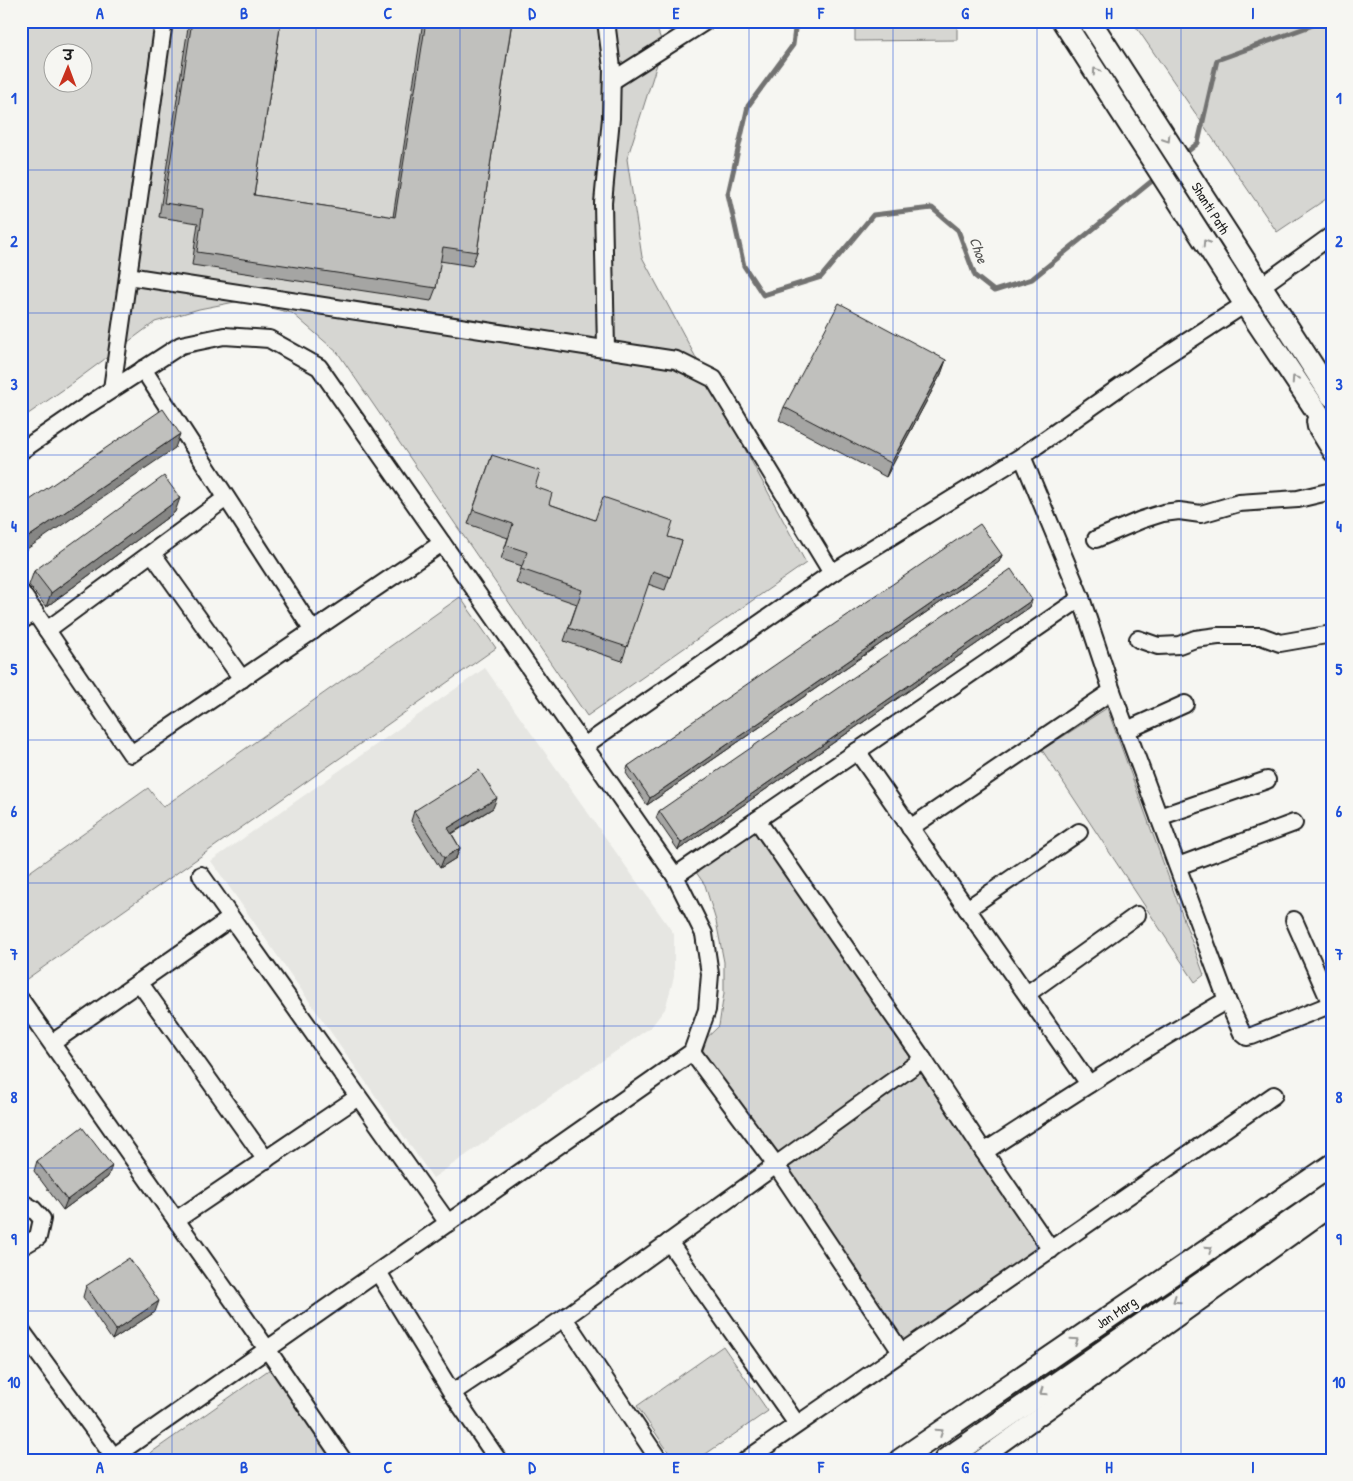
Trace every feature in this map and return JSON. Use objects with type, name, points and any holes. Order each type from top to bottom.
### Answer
[{"type":"main road","name":"Shanti Path","points":[[1063,21],[1245,304],[1332,434]]},
{"type":"main road","name":"Shanti Path","points":[[1090,21],[1332,396]]},
{"type":"main road","name":"Jan Marg","points":[[900,1460],[1332,1165]]},
{"type":"main road","name":"Jan Marg","points":[[945,1460],[1332,1193]]},
{"type":"street","points":[[112,389],[164,21]]},
{"type":"street","points":[[606,21],[612,81],[611,118],[603,203],[606,349]]},
{"type":"street","points":[[612,81],[706,21]]},
{"type":"street","points":[[1260,287],[1332,235]]},
{"type":"street","points":[[128,276],[676,360],[714,379],[832,573]]},
{"type":"street","points":[[584,746],[832,573],[1022,456],[1151,366],[1245,304]]},
{"type":"street","points":[[21,451],[181,345],[224,336],[269,339],[319,367],[676,876],[704,934],[710,974],[707,1010],[692,1052],[113,1459],[21,1330]]},
{"type":"street","points":[[143,370],[313,631]]},
{"type":"street","points":[[1312,404],[1316,427],[1332,453]]},
{"type":"street","points":[[1022,456],[1081,598],[1112,691],[1227,1000],[1242,1033],[1247,1037],[1331,1004],[1294,920]]},
{"type":"street","points":[[1096,539],[1141,520],[1164,513],[1179,511],[1201,514],[1239,503],[1298,499],[1332,491]]},
{"type":"street","points":[[47,630],[226,498]]},
{"type":"street","points":[[21,592],[28,616],[47,630],[131,754],[442,543]]},
{"type":"street","points":[[152,553],[242,679]]},
{"type":"street","points":[[676,876],[1081,598]]},
{"type":"street","points":[[1138,640],[1158,646],[1179,645],[1195,639],[1218,636],[1262,636],[1280,643],[1332,634]]},
{"type":"street","points":[[910,828],[1112,691]]},
{"type":"street","points":[[1127,730],[1185,704]]},
{"type":"street","points":[[857,751],[1089,1084]]},
{"type":"street","points":[[1159,817],[1267,780]]},
{"type":"street","points":[[757,820],[923,1059],[1051,1250]]},
{"type":"street","points":[[1178,866],[1294,822]]},
{"type":"street","points":[[968,909],[1079,832]]},
{"type":"street","points":[[201,875],[448,1223]]},
{"type":"street","points":[[1027,994],[1137,916]]},
{"type":"street","points":[[52,1043],[231,918]]},
{"type":"street","points":[[140,982],[266,1160]]},
{"type":"street","points":[[21,1000],[342,1459]]},
{"type":"street","points":[[984,1152],[1089,1084],[1227,1000]]},
{"type":"street","points":[[692,1052],[776,1165],[901,1352]]},
{"type":"street","points":[[452,1393],[564,1318],[923,1059]]},
{"type":"street","points":[[746,1460],[1274,1095]]},
{"type":"street","points":[[176,1220],[358,1097]]},
{"type":"street","points":[[21,1202],[33,1209],[42,1219],[38,1236],[21,1247]]},
{"type":"street","points":[[979,1460],[1332,1207]]},
{"type":"street","points":[[669,1242],[797,1424]]},
{"type":"street","points":[[378,1272],[452,1393],[498,1460]]},
{"type":"street","points":[[564,1318],[659,1460]]},
{"type":"shaded area","points":[[21,21],[654,21],[663,45],[627,159],[642,257],[806,563],[587,716],[338,353],[292,313],[240,301],[199,309],[155,322],[21,419]]},
{"type":"shaded area","points":[[855,21],[957,21],[957,40],[855,41]]},
{"type":"shaded area","points":[[1132,21],[1332,21],[1332,195],[1277,232]]},
{"type":"shaded area","points":[[460,597],[496,648],[21,983],[21,878],[148,788],[163,807]]},
{"type":"shaded area","points":[[485,668],[674,934],[674,977],[665,1009],[651,1027],[433,1178],[211,861]]},
{"type":"shaded area","points":[[1107,708],[1204,975],[1195,982],[1042,750]]},
{"type":"shaded area","points":[[757,820],[1051,1250],[901,1352],[692,1052],[719,1026],[724,993],[724,962],[716,921],[705,885],[691,865]]},
{"type":"shaded area","points":[[723,1346],[768,1411],[697,1460],[674,1460],[637,1406]]},
{"type":"shaded area","points":[[277,1364],[339,1454],[330,1460],[142,1459]]},
{"type":"building","points":[[192,21],[281,21],[254,195],[395,217],[426,21],[512,21],[477,252],[443,247],[436,288],[197,252],[203,209],[164,203]]},
{"type":"building","points":[[839,303],[946,360],[891,463],[784,407]]},
{"type":"building","points":[[163,409],[180,434],[21,542],[21,506]]},
{"type":"building","points":[[492,455],[540,471],[535,487],[552,493],[549,504],[595,520],[603,497],[673,521],[668,537],[682,541],[670,577],[653,571],[627,647],[569,628],[582,590],[521,569],[527,552],[506,545],[513,524],[473,510]]},
{"type":"building","points":[[164,476],[180,498],[51,593],[34,571]]},
{"type":"building","points":[[980,524],[1002,555],[650,798],[628,766]]},
{"type":"building","points":[[1011,569],[1032,600],[681,843],[659,811]]},
{"type":"building","points":[[479,770],[497,798],[448,828],[460,848],[444,858],[414,811]]},
{"type":"building","points":[[82,1127],[112,1166],[67,1200],[37,1161]]},
{"type":"building","points":[[129,1258],[159,1301],[116,1330],[86,1286]]},
{"type":"waterway","name":"Choe","points":[[796,21],[793,45],[748,106],[728,194],[744,266],[763,295],[821,277],[873,215],[932,208],[958,230],[975,276],[994,291],[1032,279],[1158,176]]},
{"type":"waterway","name":"Choe","points":[[1182,156],[1198,143],[1217,60],[1324,21]]}]
